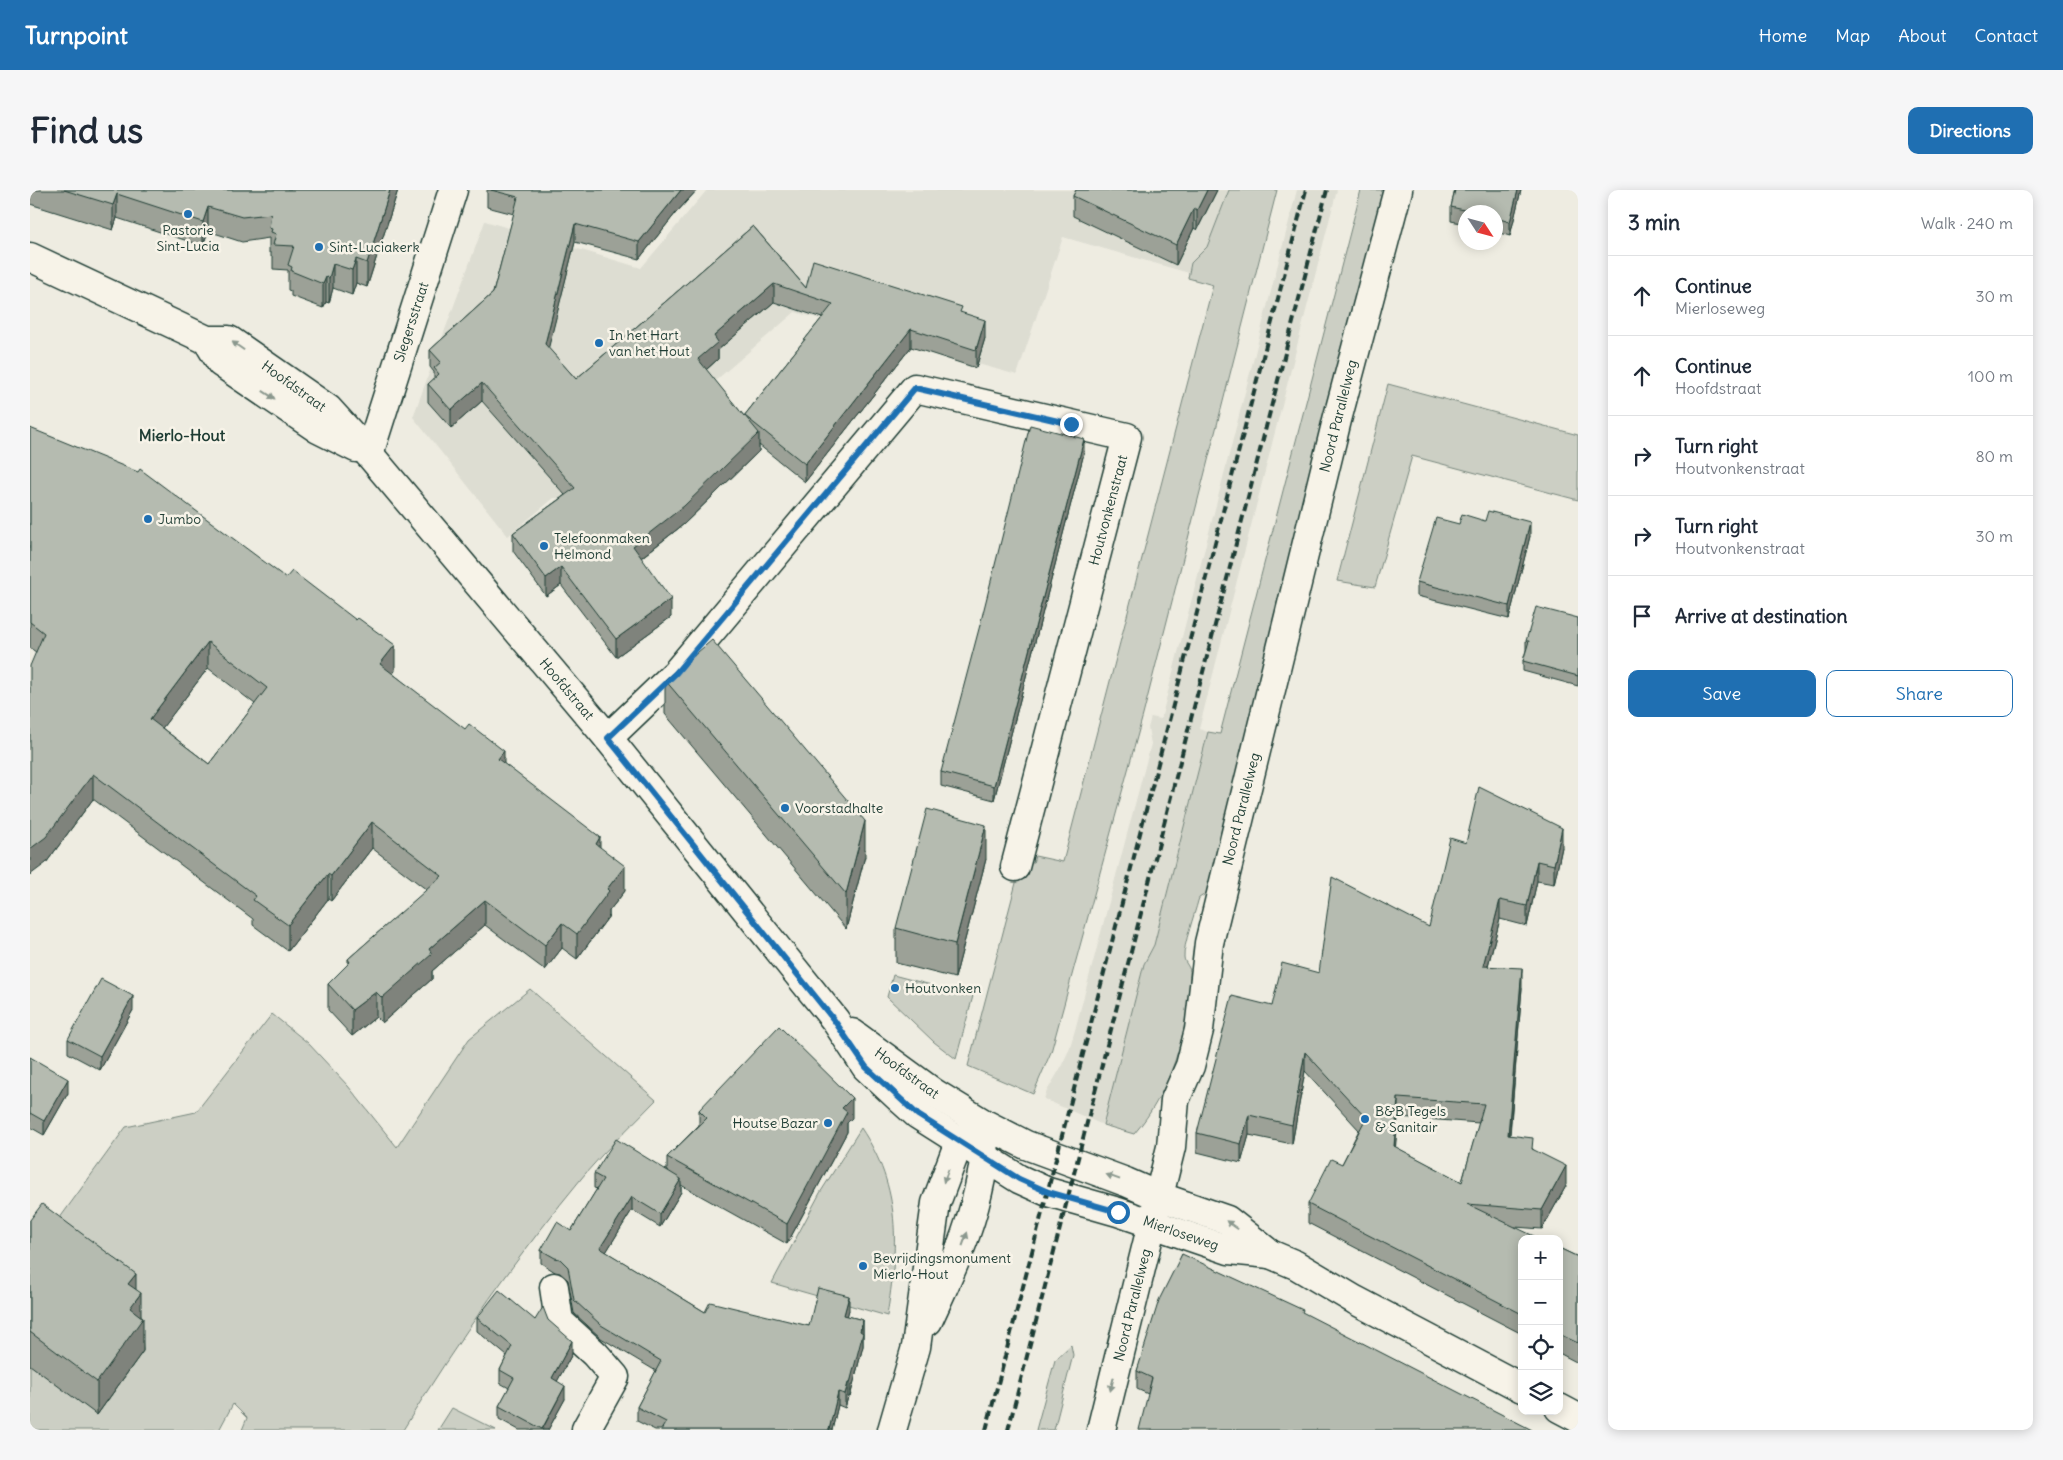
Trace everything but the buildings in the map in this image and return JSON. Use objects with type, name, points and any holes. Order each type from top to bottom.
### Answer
[{"type":"street","name":"Slegersstraat","points":[[369,454],[453,190]]},
{"type":"street","name":"Noord Parallelweg","points":[[1101,1430],[1171,1147],[1175,1100],[1190,1066],[1199,1030],[1209,944],[1336,420],[1398,190]]},
{"type":"street","name":"Hoofdstraat","points":[[30,258],[207,340],[221,363],[318,429],[369,454],[608,738],[834,1020],[866,1067],[918,1115],[959,1142]]},
{"type":"street","name":"Houtvonkenstraat","points":[[608,738],[676,673],[915,388],[1127,437],[1015,867]]},
{"type":"street","name":"Hoofdstraat","points":[[834,1020],[934,1093],[982,1123]]},
{"type":"street","name":"Mierloseweg","points":[[982,1123],[1026,1146],[1227,1220],[1270,1254],[1296,1265],[1355,1300],[1518,1386]]},
{"type":"street","points":[[892,1430],[916,1347],[936,1203],[959,1142],[982,1123]]},
{"type":"street","points":[[916,1347],[962,1248],[971,1224],[986,1157],[982,1123]]},
{"type":"street","name":"Mierloseweg","points":[[959,1142],[1019,1179],[1048,1192],[1152,1223],[1229,1250],[1270,1254]]},
{"type":"street","points":[[554,1287],[559,1321],[595,1354],[615,1377],[586,1429],[589,1430]]},
{"type":"street","points":[[1563,1410],[1578,1418]]},
{"type":"shaded area","name":"In het Hart van het Hout","points":[[707,190],[1229,190],[1207,247],[1191,263],[1189,273],[1063,237],[1017,375],[795,312],[577,500],[554,498],[508,536],[413,417],[485,221],[641,268]]},
{"type":"shaded area","points":[[1229,190],[1277,190],[1143,715],[1051,1052],[1033,1094],[968,1066],[1022,860],[1033,863],[1035,856],[1063,862],[1213,285],[1188,278],[1191,263],[1207,247]]},
{"type":"shaded area","points":[[1297,190],[1337,190],[1199,729],[1208,732],[1154,945],[1144,964],[1103,1125],[1044,1099],[1069,1050],[1075,1030],[1151,744],[1148,728],[1151,717],[1161,719]]},
{"type":"shaded area","points":[[1361,190],[1383,190],[1210,883],[1207,893],[1199,898],[1185,945],[1184,959],[1190,974],[1189,995],[1182,1038],[1168,1080],[1147,1117],[1134,1134],[1103,1125],[1144,964],[1154,945],[1208,732],[1220,734]]},
{"type":"shaded area","points":[[1388,384],[1578,435],[1578,500],[1412,456],[1375,587],[1337,581]]},
{"type":"shaded area","points":[[893,975],[973,996],[956,1059],[934,1042],[887,997]]},
{"type":"shaded area","points":[[530,989],[656,1100],[593,1164],[536,1235],[467,1331],[403,1430],[242,1430],[247,1418],[233,1404],[219,1430],[30,1430],[30,1259],[126,1127],[196,1112],[272,1014],[308,1043],[348,1086],[397,1147],[469,1039]]},
{"type":"shaded area","points":[[861,1128],[884,1173],[894,1219],[893,1266],[887,1316],[772,1283],[820,1193]]},
{"type":"shaded area","points":[[1071,1345],[1073,1355],[1054,1430],[1036,1430],[1055,1360]]},
{"type":"shaded area","points":[[452,1408],[496,1430],[438,1430]]},
{"type":"railway","points":[[986,1430],[1306,190]]},
{"type":"railway","points":[[1008,1430],[1327,190]]},
{"type":"place","name":"Pastorie Sint-Lucia","points":[[188,214]]},
{"type":"place","name":"Sint-Luciakerk","points":[[319,247]]},
{"type":"place","name":"In het Hart van het Hout","points":[[599,343]]},
{"type":"place","name":"Jumbo","points":[[148,519]]},
{"type":"place","name":"Telefoonmaken Helmond","points":[[544,546]]},
{"type":"place","name":"Voorstadhalte","points":[[785,808]]},
{"type":"place","name":"Houtvonken","points":[[895,988]]},
{"type":"place","name":"B&B Tegels & Sanitair","points":[[1365,1119]]},
{"type":"place","name":"Houtse Bazar","points":[[828,1123]]},
{"type":"place","name":"Bevrijdingsmonument Mierlo-Hout","points":[[863,1266]]},
{"type":"district","name":"Mierlo-Hout","points":[[182,435]]},
{"type":"route","points":[[1071,424],[915,388],[676,673],[608,738],[834,1020],[866,1067],[898,1097],[918,1115],[1019,1179],[1048,1192],[1118,1212]]}]
